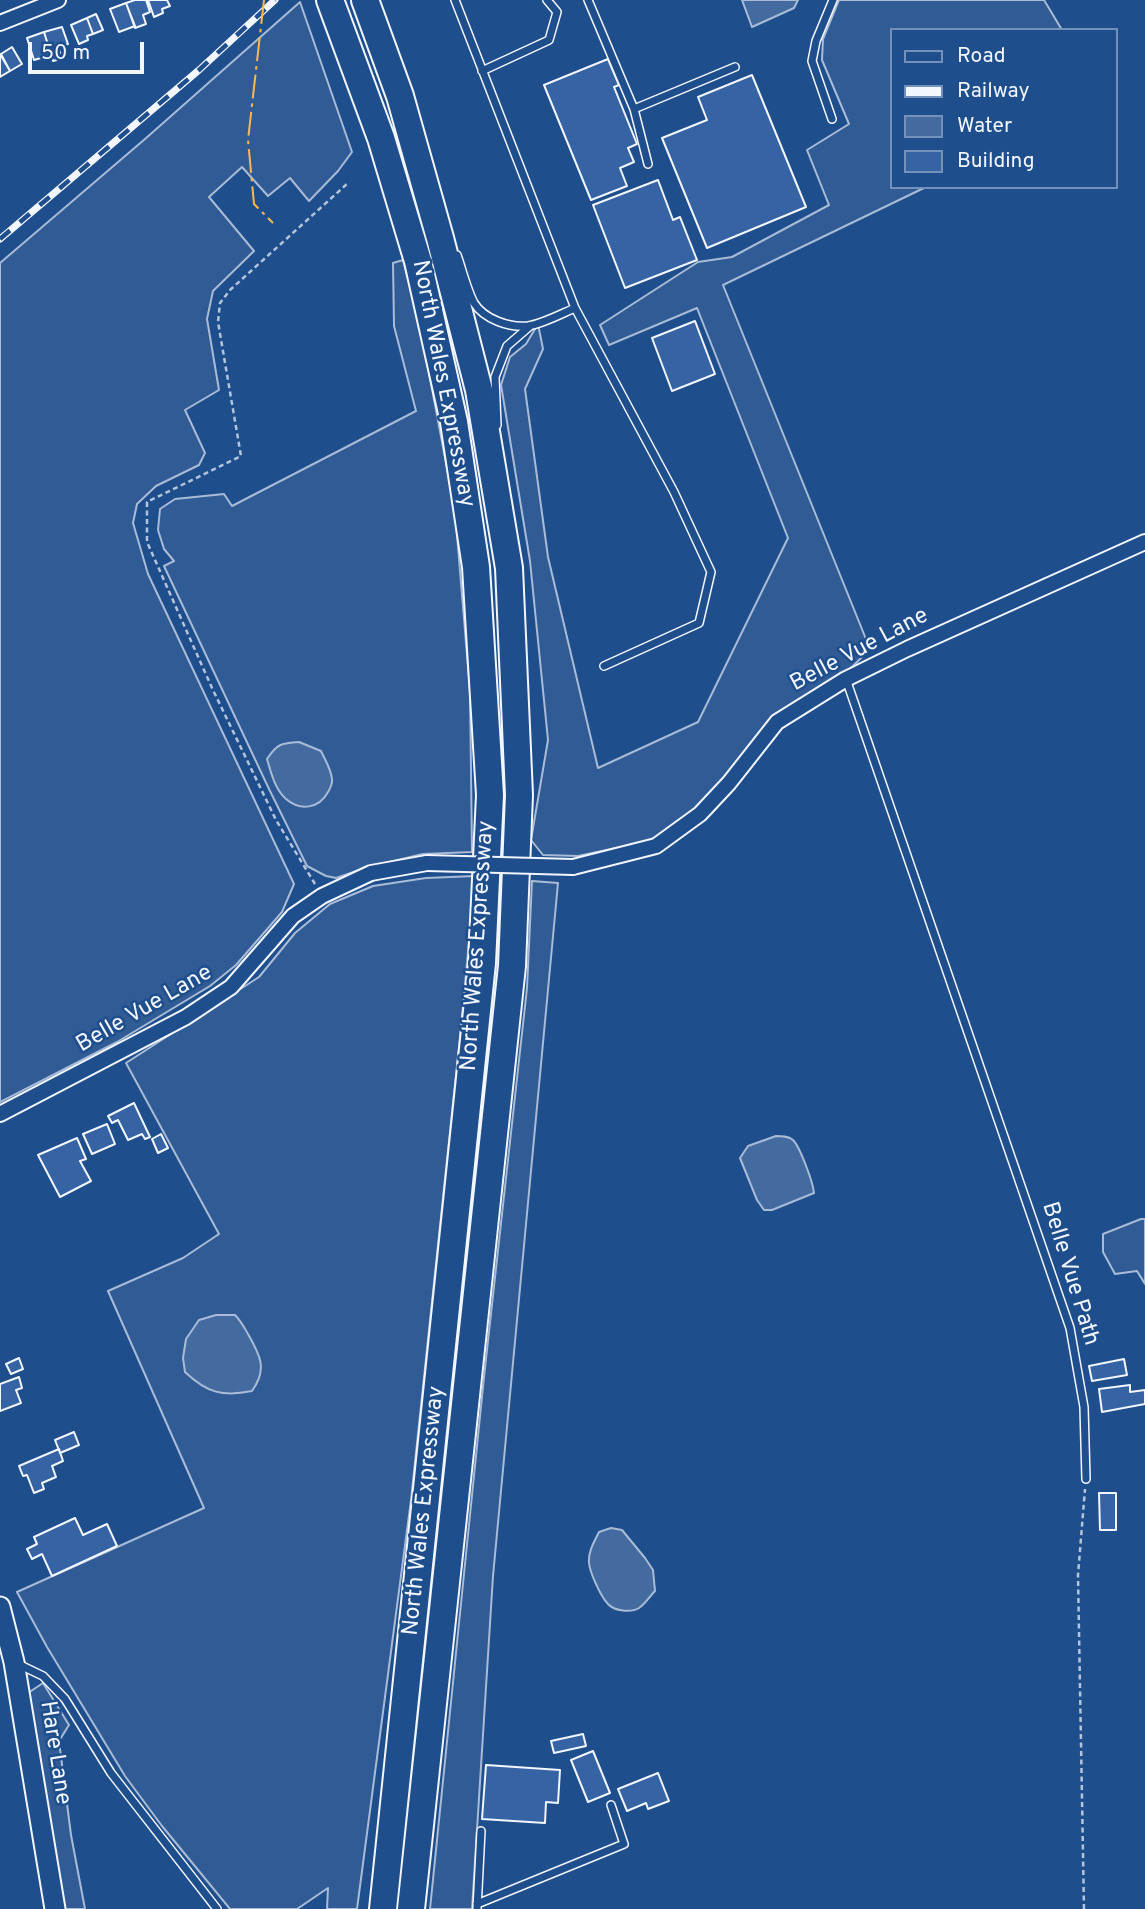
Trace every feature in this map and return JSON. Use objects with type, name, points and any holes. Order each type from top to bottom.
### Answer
[{"type":"highway","name":"North Wales Expressway","points":[[330,0],[381,138],[418,261],[454,422],[476,567],[490,795],[481,976],[383,1909]]},
{"type":"highway","name":"North Wales Expressway","points":[[365,0],[400,96],[479,390],[509,568],[519,795],[512,966],[411,1909]]},
{"type":"street","points":[[0,23],[58,0]]},
{"type":"street","name":"Belle Vue Lane","points":[[0,1114],[186,1017],[232,987],[293,916],[322,896],[371,873],[427,863],[573,867],[656,846],[700,814],[729,783],[777,722],[846,679],[1145,542]]},
{"type":"street","name":"Hare Lane","points":[[0,1606],[14,1662],[55,1909]]},
{"type":"lane","points":[[455,0],[575,308],[674,492],[710,572],[699,623],[604,666]]},
{"type":"lane","points":[[482,71],[549,40],[557,12],[547,0]]},
{"type":"lane","points":[[588,0],[634,108],[648,164]]},
{"type":"lane","points":[[832,119],[812,61],[816,41],[833,0]]},
{"type":"lane","points":[[634,108],[735,67]]},
{"type":"lane","points":[[400,96],[442,212]]},
{"type":"lane","points":[[456,251],[474,303],[485,315],[517,326],[530,326]]},
{"type":"lane","points":[[497,431],[495,377],[507,346],[530,326],[575,308]]},
{"type":"lane","points":[[499,457],[503,537]]},
{"type":"lane","name":"Belle Vue Path","points":[[846,679],[1070,1328],[1084,1408],[1086,1479]]},
{"type":"lane","points":[[14,1662],[43,1676],[65,1699],[111,1773],[217,1909]]},
{"type":"lane","points":[[481,1831],[477,1906],[624,1844],[611,1805]]},
{"type":"path","points":[[322,896],[276,820],[212,688],[147,542],[147,502],[241,456],[218,321],[220,303],[230,290],[348,183]]},
{"type":"path","points":[[1084,1909],[1077,1575],[1086,1479]]},
{"type":"shaded area","points":[[839,0],[1044,0],[1061,28],[890,28],[890,189],[922,189],[723,285],[870,649],[844,675],[772,719],[734,769],[696,809],[654,840],[578,856],[543,855],[531,840],[548,740],[530,561],[501,385],[510,357],[526,344],[538,324],[543,349],[525,389],[548,557],[598,768],[698,722],[788,538],[697,308],[609,345],[600,325],[698,262],[732,257],[829,205],[807,150],[849,124],[822,60],[823,39]]},
{"type":"shaded area","points":[[300,2],[352,152],[309,201],[290,178],[268,196],[242,167],[209,197],[254,251],[213,291],[207,319],[219,390],[185,410],[205,453],[199,465],[156,486],[137,504],[133,523],[148,574],[294,884],[282,912],[236,965],[210,986],[117,1042],[0,1102],[0,263]]},
{"type":"shaded area","points":[[403,260],[420,325],[455,511],[470,691],[472,852],[423,854],[336,878],[307,866],[269,789],[164,566],[174,561],[164,549],[158,530],[160,509],[175,499],[224,494],[232,506],[416,411],[394,326],[393,263]]},
{"type":"shaded area","points":[[475,876],[411,1500],[357,1909],[327,1909],[328,1888],[297,1909],[230,1909],[125,1776],[17,1592],[204,1508],[108,1291],[183,1258],[219,1234],[126,1063],[259,977],[295,933],[330,904],[373,886],[426,878]]},
{"type":"shaded area","points":[[532,881],[558,883],[493,1576],[472,1909],[430,1909],[527,988]]},
{"type":"shaded area","points":[[1145,1219],[1145,1284],[1137,1271],[1115,1274],[1103,1252],[1103,1234]]},
{"type":"shaded area","points":[[43,1683],[69,1725],[59,1741],[71,1835],[85,1909],[65,1909],[57,1871],[28,1693]]},
{"type":"water","points":[[742,0],[798,0],[794,8],[752,27]]},
{"type":"water","points":[[299,742],[321,751],[332,778],[330,787],[320,802],[303,807],[291,803],[282,795],[267,759],[280,745]]},
{"type":"water","points":[[776,1136],[789,1138],[796,1144],[806,1165],[814,1193],[772,1210],[764,1210],[757,1200],[740,1158],[748,1146]]},
{"type":"water","points":[[216,1315],[235,1315],[256,1349],[261,1369],[252,1391],[232,1394],[216,1392],[201,1385],[185,1372],[183,1358],[186,1339],[199,1320]]},
{"type":"water","points":[[611,1528],[622,1530],[653,1570],[655,1591],[636,1610],[611,1606],[605,1601],[591,1573],[589,1559],[593,1543],[599,1532]]},
{"type":"building","points":[[146,0],[150,12],[143,15],[146,24],[135,28],[126,3]]},
{"type":"building","points":[[148,0],[167,0],[170,6],[154,17]]},
{"type":"building","points":[[126,3],[135,26],[119,32],[110,9]]},
{"type":"building","points":[[96,14],[103,30],[93,34],[87,18]]},
{"type":"building","points":[[87,18],[93,34],[79,44],[71,25]]},
{"type":"building","points":[[62,27],[68,44],[58,47],[60,53],[55,55],[57,60],[53,61],[44,32]]},
{"type":"building","points":[[44,32],[51,55],[34,60],[27,38]]},
{"type":"building","points":[[12,47],[22,64],[10,71],[1,54]]},
{"type":"building","points":[[0,54],[10,71],[0,77]]},
{"type":"building","points":[[608,59],[619,85],[614,87],[637,144],[628,148],[634,162],[620,168],[627,186],[591,200],[544,85]]},
{"type":"building","points":[[752,75],[806,207],[707,248],[662,138],[707,120],[698,97]]},
{"type":"building","points":[[658,180],[673,220],[680,217],[697,260],[625,288],[593,205]]},
{"type":"building","points":[[695,321],[715,374],[672,391],[652,338]]},
{"type":"building","points":[[134,1103],[150,1137],[145,1139],[142,1134],[128,1140],[118,1120],[112,1123],[108,1116]]},
{"type":"building","points":[[107,1124],[115,1144],[92,1154],[83,1134]]},
{"type":"building","points":[[161,1134],[168,1148],[158,1153],[152,1139]]},
{"type":"building","points":[[77,1138],[86,1159],[80,1161],[91,1181],[60,1197],[38,1155]]},
{"type":"building","points":[[19,1358],[23,1369],[11,1374],[6,1364]]},
{"type":"building","points":[[1124,1359],[1127,1375],[1092,1381],[1089,1366]]},
{"type":"building","points":[[19,1377],[22,1388],[16,1390],[21,1403],[0,1411],[0,1384]]},
{"type":"building","points":[[1130,1385],[1130,1392],[1145,1390],[1145,1404],[1102,1412],[1099,1389]]},
{"type":"building","points":[[74,1432],[79,1445],[60,1453],[55,1440]]},
{"type":"building","points":[[59,1449],[63,1461],[52,1466],[56,1477],[42,1483],[44,1489],[34,1493],[27,1475],[23,1476],[19,1466]]},
{"type":"building","points":[[1099,1493],[1116,1493],[1116,1530],[1100,1530]]},
{"type":"building","points":[[75,1518],[83,1535],[107,1524],[117,1546],[52,1576],[42,1554],[32,1559],[27,1549],[37,1544],[34,1537]]},
{"type":"building","points":[[583,1734],[586,1746],[554,1753],[551,1741]]},
{"type":"building","points":[[593,1751],[610,1793],[588,1802],[571,1760]]},
{"type":"building","points":[[486,1765],[560,1770],[558,1803],[546,1802],[545,1823],[482,1819]]},
{"type":"building","points":[[658,1773],[669,1801],[648,1809],[646,1803],[627,1811],[618,1789]]},
{"type":"railway","points":[[0,239],[199,70],[275,0]]},
{"type":"power","points":[[264,0],[248,140],[254,204],[273,223]]}]
